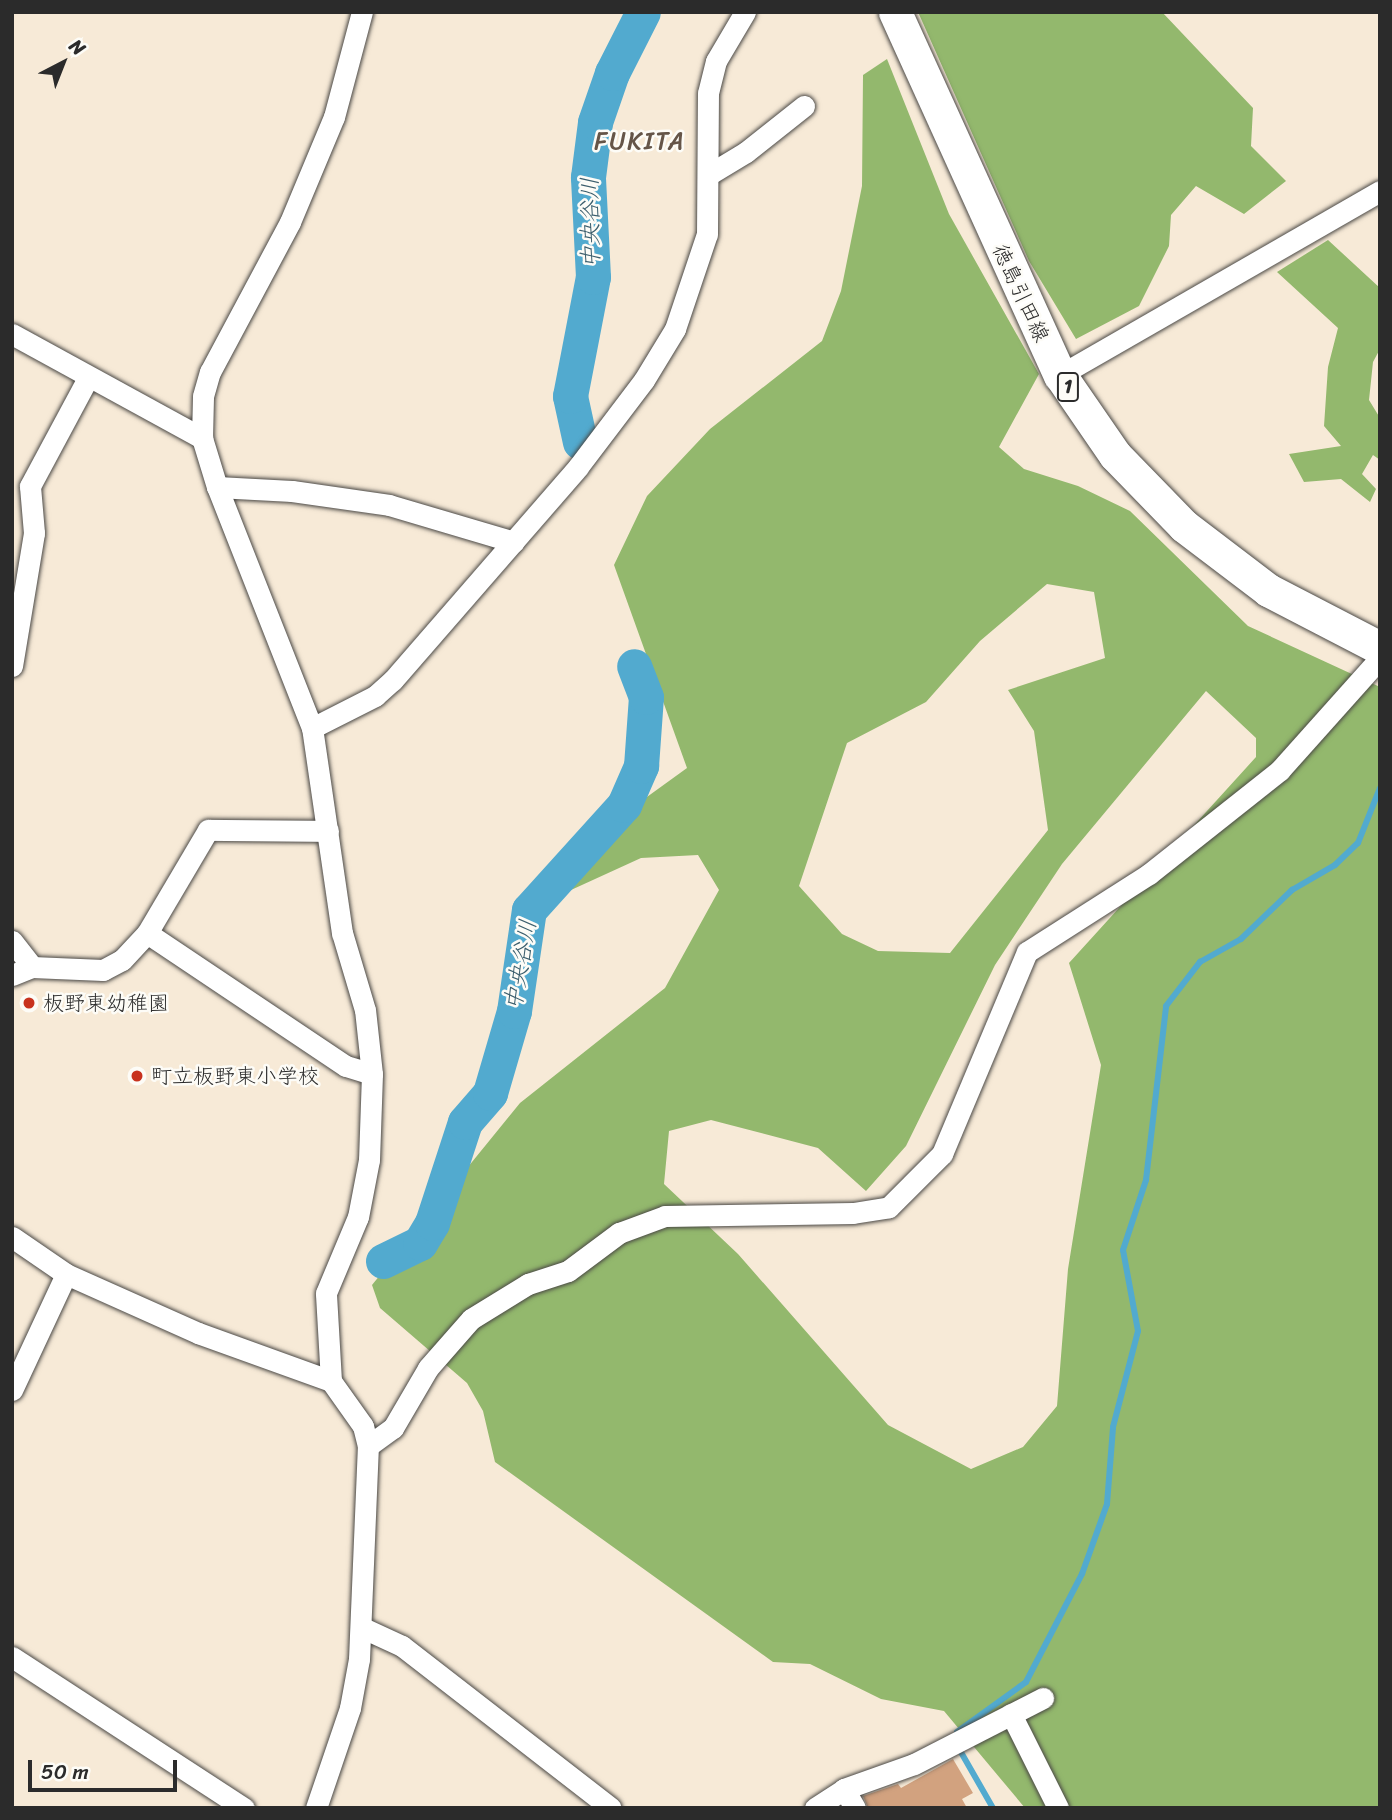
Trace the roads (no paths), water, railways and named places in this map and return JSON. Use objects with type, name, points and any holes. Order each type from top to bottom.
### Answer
[{"type":"main road","name":"徳島引田線","points":[[895,12],[1060,375],[1115,455],[1184,526],[1268,590],[1380,648]]},
{"type":"street","points":[[316,1808],[349,1709],[363,1629],[368,1446],[363,1426],[331,1381],[326,1293],[358,1217],[369,1160],[372,1074],[365,1010],[342,933],[312,727],[217,487],[202,438],[203,396],[210,372],[299,199],[334,117],[362,12]]},
{"type":"street","points":[[312,727],[375,695],[393,680],[514,542],[644,380],[675,329],[707,234],[708,93],[716,61],[745,12]]},
{"type":"street","points":[[708,175],[746,152],[804,106]]},
{"type":"street","points":[[1060,375],[1380,191]]},
{"type":"street","points":[[12,334],[88,378],[202,438]]},
{"type":"street","points":[[12,666],[34,533],[30,486],[88,378]]},
{"type":"street","points":[[217,487],[292,491],[389,505],[514,542]]},
{"type":"street","points":[[368,1446],[393,1428],[428,1368],[471,1320],[527,1284],[568,1271],[619,1233],[665,1216],[853,1213],[889,1207],[942,1154],[1027,952],[1149,874],[1280,770],[1380,658]]},
{"type":"street","points":[[12,941],[22,971],[103,970],[122,960],[147,933],[208,830],[328,831]]},
{"type":"street","points":[[147,933],[346,1066],[372,1074]]},
{"type":"street","points":[[12,1237],[66,1274],[198,1333],[331,1381]]},
{"type":"street","points":[[12,1390],[66,1274]]},
{"type":"street","points":[[363,1629],[402,1646],[611,1808]]},
{"type":"street","points":[[12,1657],[244,1808]]},
{"type":"street","points":[[815,1808],[845,1789],[958,1743],[1043,1698]]},
{"type":"street","points":[[1011,1714],[1058,1808]]},
{"type":"street","points":[[845,1789],[855,1808]]},
{"type":"waterway","name":"中央谷川","points":[[580,442],[570,396],[593,277],[588,177],[595,122],[612,73],[643,12]]},
{"type":"waterway","name":"中央谷川","points":[[383,1261],[420,1243],[432,1223],[465,1122],[490,1093],[514,1011],[529,910],[624,805],[641,766],[646,697],[634,666]]},
{"type":"waterway","points":[[957,1732],[1026,1682],[1082,1574],[1107,1504],[1113,1427],[1138,1331],[1123,1250],[1146,1180],[1166,1006],[1200,962],[1241,939],[1292,890],[1335,865],[1358,843],[1380,788]]},
{"type":"waterway","points":[[958,1747],[993,1808]]},
{"type":"place","name":"板野東幼稚園","points":[[29,1003]]},
{"type":"place","name":"町立板野東小学校","points":[[137,1076]]},
{"type":"district","name":"FUKITA","points":[[640,142]]}]
